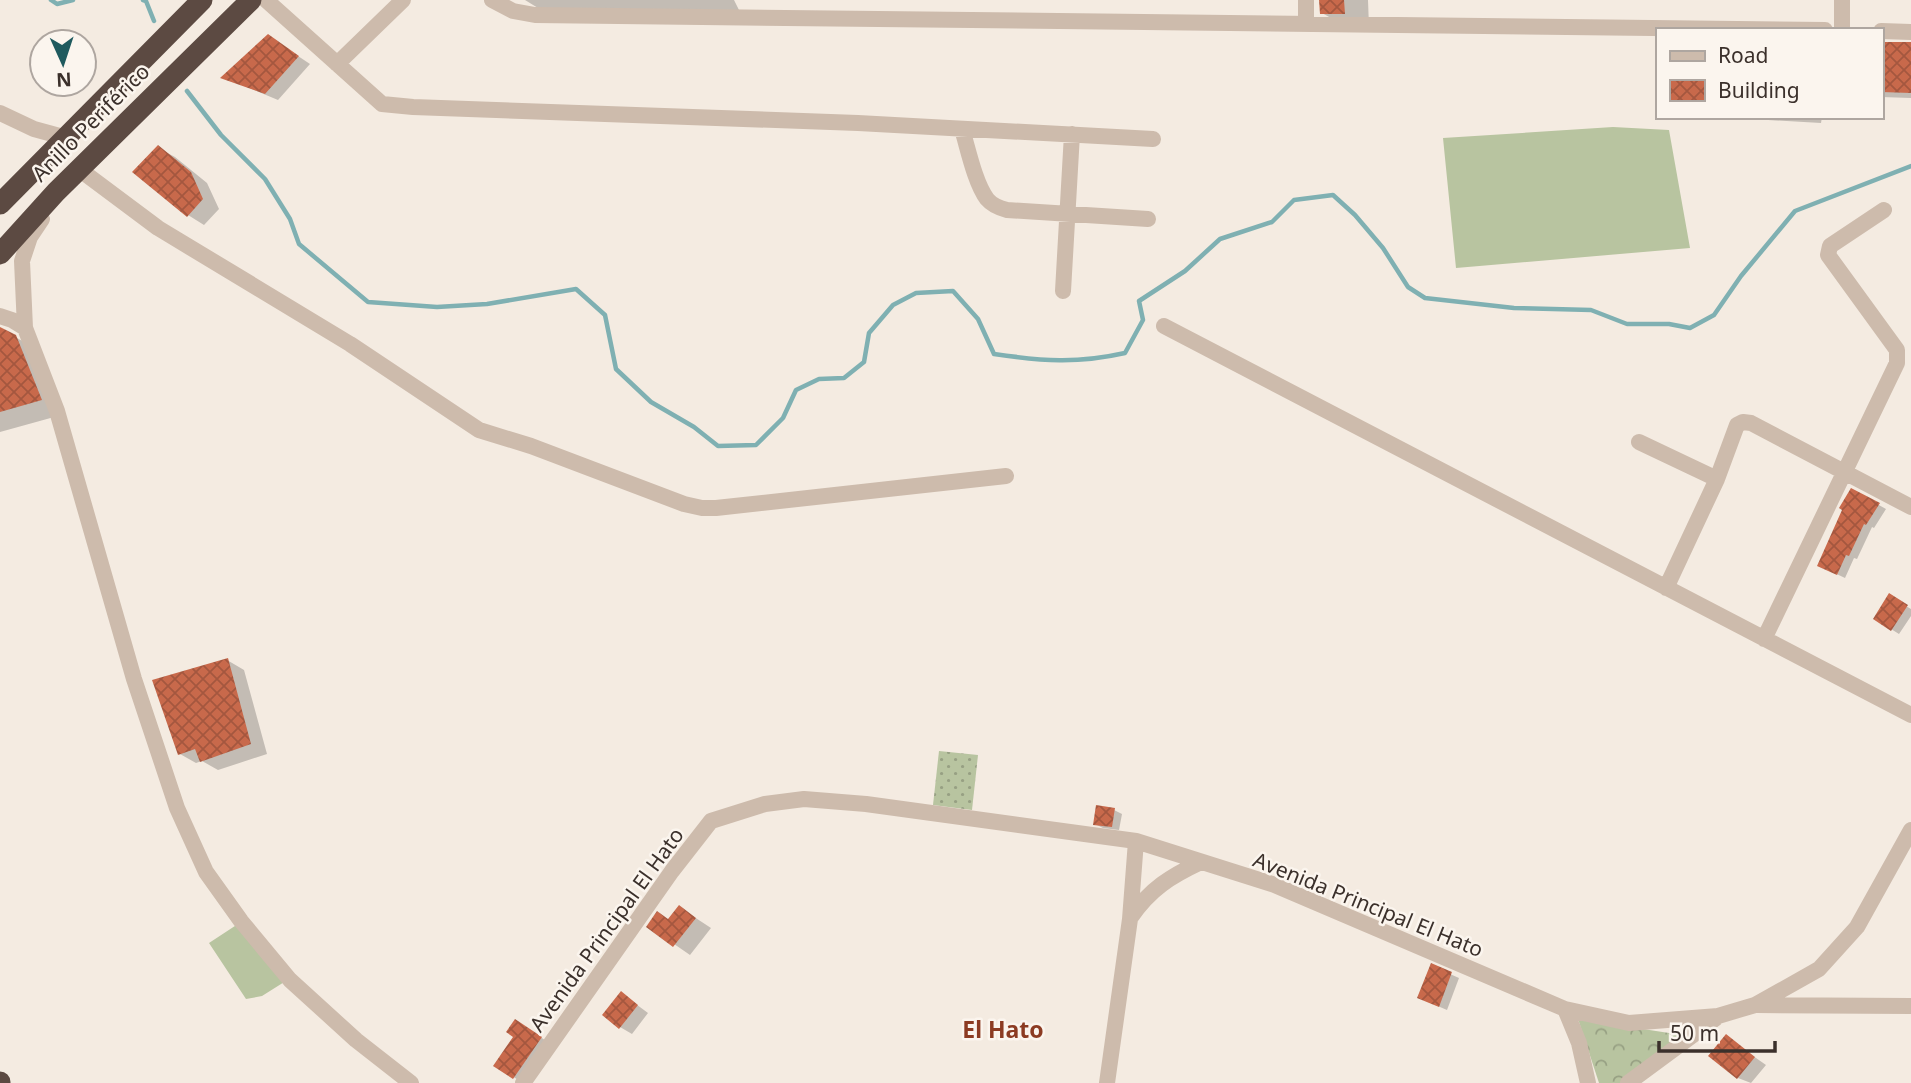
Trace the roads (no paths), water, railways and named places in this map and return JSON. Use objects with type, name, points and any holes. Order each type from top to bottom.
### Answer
[{"type":"highway","name":"Anillo Periférico","points":[[0,254],[56,192],[251,0]]},
{"type":"highway","name":"Anillo Periférico","points":[[0,204],[67,138],[192,4]]},
{"type":"street","points":[[266,0],[382,104],[1153,139]]},
{"type":"street","points":[[337,64],[403,0]]},
{"type":"street","points":[[492,0],[513,11],[535,15],[1656,28]]},
{"type":"street","points":[[1306,0],[1306,24]]},
{"type":"street","points":[[1842,0],[1842,28]]},
{"type":"street","points":[[1883,31],[1911,32]]},
{"type":"street","points":[[0,113],[34,129],[67,138]]},
{"type":"street","points":[[962,129],[981,188],[988,201],[1007,210],[1148,219]]},
{"type":"street","points":[[1063,291],[1072,134]]},
{"type":"street","points":[[79,169],[159,228],[350,344],[479,430],[531,446],[684,504],[716,508],[1006,476]]},
{"type":"street","points":[[56,192],[33,232],[22,261],[25,328],[57,411],[134,679],[177,808],[202,865],[241,922],[290,979],[356,1040],[411,1083]]},
{"type":"street","points":[[1764,639],[1897,363],[1897,350],[1828,255],[1829,246],[1884,210]]},
{"type":"street","points":[[0,316],[25,328]]},
{"type":"street","points":[[1164,326],[1911,715]]},
{"type":"street","points":[[1666,588],[1717,479],[1737,425],[1743,422],[1751,423],[1911,507]]},
{"type":"street","points":[[1639,442],[1717,479]]},
{"type":"street","name":"Avenida Principal El Hato","points":[[523,1083],[672,871],[711,821],[765,804],[804,799],[866,804],[1136,841],[1272,884],[1565,1009],[1629,1023],[1718,1016],[1755,1005],[1819,969],[1857,927],[1911,830]]},
{"type":"street","points":[[1107,1083],[1130,919],[1136,841]]},
{"type":"street","points":[[1130,919],[1143,900],[1159,884],[1201,862]]},
{"type":"street","points":[[1755,1005],[1911,1006]]},
{"type":"street","points":[[1565,1009],[1580,1043],[1588,1083]]},
{"type":"street","points":[[1628,1083],[1718,1016]]},
{"type":"waterway","points":[[51,0],[57,4],[73,0]]},
{"type":"waterway","points":[[143,0],[146,1],[154,21]]},
{"type":"waterway","points":[[187,91],[221,135],[265,179],[290,219],[299,244],[368,302],[437,307],[487,304],[576,289],[605,315],[616,369],[651,402],[694,427],[718,446],[756,445],[783,418],[796,390],[819,379],[844,378],[864,362],[869,333],[893,305],[916,293],[953,291],[978,319],[994,354],[1060,360],[1091,359],[1125,353],[1143,320],[1139,301],[1185,271],[1220,239],[1272,222],[1294,200],[1333,195],[1355,215],[1383,248],[1408,287],[1425,298],[1514,308],[1591,310],[1627,324],[1669,324],[1690,328],[1714,315],[1741,276],[1795,211],[1911,166]]},
{"type":"district","name":"El Hato","points":[[1003,1030]]}]
